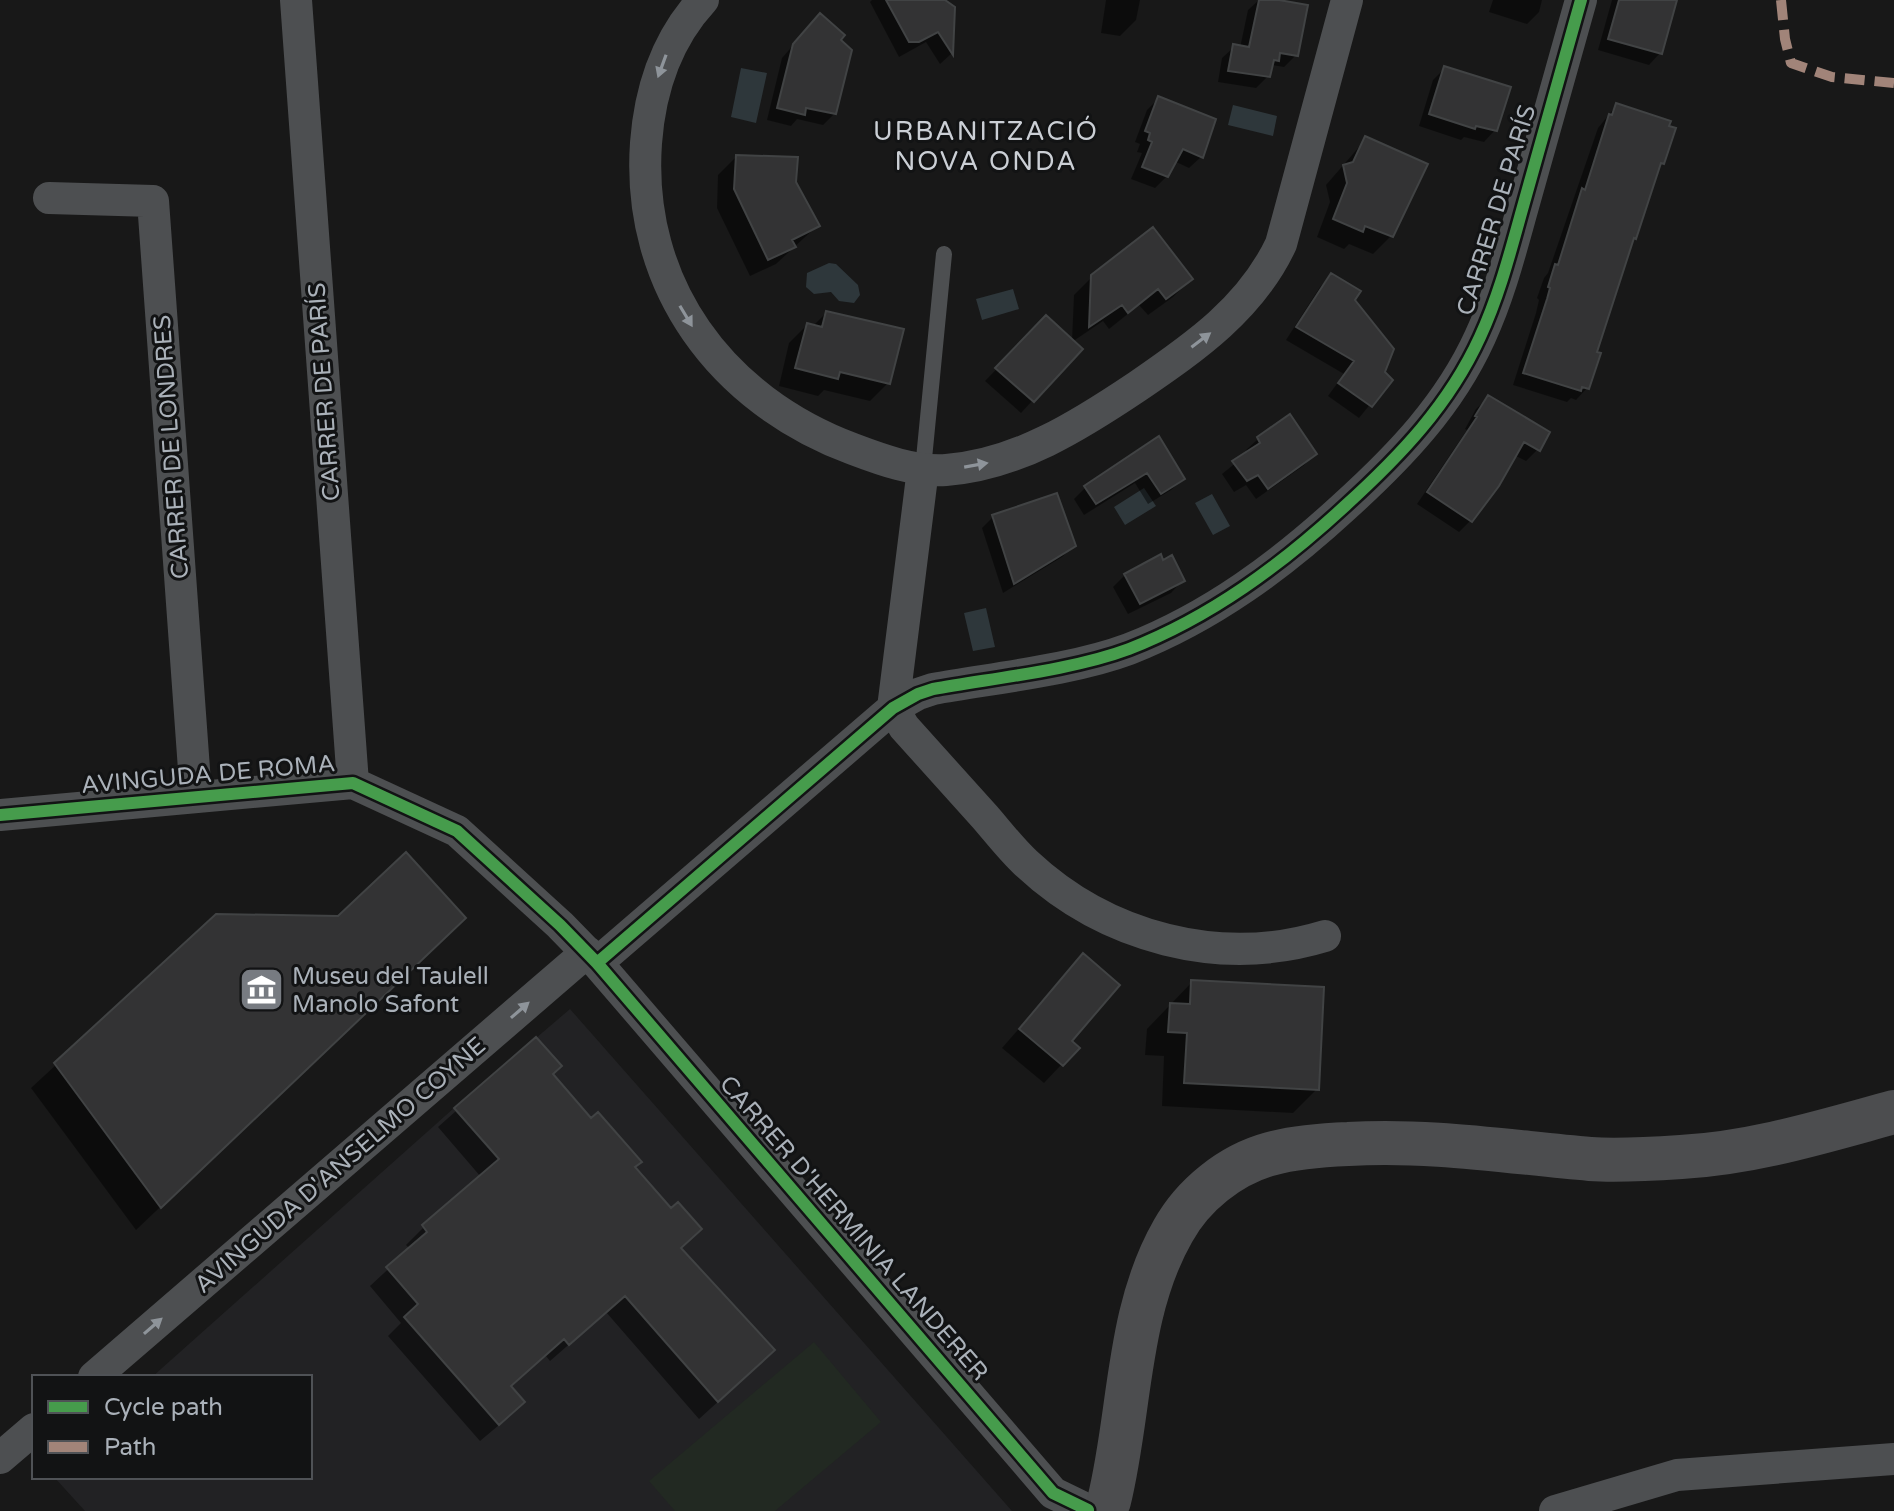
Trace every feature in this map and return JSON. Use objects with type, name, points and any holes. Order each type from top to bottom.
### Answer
[{"type":"main road","points":[[1101,1508],[1117,1469],[1134,1344],[1151,1281],[1173,1231],[1200,1193],[1231,1171],[1269,1154],[1320,1145],[1400,1141],[1594,1159],[1682,1157],[1774,1145],[1894,1112]]},
{"type":"street","name":"CARRER DE PARÍS","points":[[296,0],[353,783]]},
{"type":"street","points":[[703,0],[688,16],[672,42],[660,70],[647,128],[645,165],[653,238],[676,299],[717,360],[748,390],[774,408],[847,447],[894,463],[945,470],[994,462],[1057,436],[1161,370],[1227,320],[1252,293],[1270,269],[1286,231],[1347,0]]},
{"type":"street","name":"CARRER DE PARÍS","points":[[893,708],[933,689],[1095,658],[1155,638],[1248,586],[1270,570],[1303,545],[1393,462],[1448,395],[1481,335],[1503,276],[1581,0]]},
{"type":"street","name":"CARRER DE LONDRES","points":[[49,198],[153,201],[196,797]]},
{"type":"street","points":[[923,469],[893,708],[904,727],[1025,862],[1075,901],[1103,918],[1153,937],[1210,948],[1273,948],[1297,945],[1325,936]]},
{"type":"street","name":"AVINGUDA D'ANSELMO COYNE","points":[[96,1375],[893,708]]},
{"type":"street","name":"AVINGUDA DE ROMA","points":[[0,815],[353,783],[457,831],[592,958]]},
{"type":"street","name":"CARRER D'HERMINIA LANDERER","points":[[592,958],[1053,1493],[1101,1508]]},
{"type":"street","points":[[0,1458],[32,1431]]},
{"type":"street","points":[[1555,1511],[1677,1475],[1894,1459]]},
{"type":"lane","points":[[923,469],[944,254]]},
{"type":"shaded area","points":[[741,68],[767,73],[756,123],[731,117]]},
{"type":"shaded area","points":[[1233,105],[1277,116],[1273,136],[1228,125]]},
{"type":"shaded area","points":[[829,263],[836,264],[858,285],[860,295],[854,303],[839,301],[831,292],[814,294],[806,287],[807,273]]},
{"type":"shaded area","points":[[1013,289],[1019,309],[982,320],[976,299]]},
{"type":"shaded area","points":[[1144,488],[1156,506],[1125,525],[1114,507]]},
{"type":"shaded area","points":[[1212,494],[1230,526],[1213,535],[1195,503]]},
{"type":"shaded area","points":[[986,608],[995,647],[973,651],[964,613]]},
{"type":"shaded area","points":[[570,1009],[1012,1511],[85,1511],[56,1479],[312,1479],[312,1375],[154,1375]]},
{"type":"shaded area","points":[[814,1342],[881,1422],[775,1511],[675,1511],[649,1481]]},
{"type":"building","points":[[886,0],[945,0],[955,7],[953,55],[938,32],[919,42],[909,42]]},
{"type":"building","points":[[1259,0],[1308,5],[1298,56],[1280,53],[1279,61],[1274,60],[1270,77],[1228,71],[1233,44],[1249,47]]},
{"type":"building","points":[[1619,0],[1677,0],[1662,54],[1608,39]]},
{"type":"building","points":[[820,13],[845,35],[841,40],[852,50],[836,114],[806,108],[805,115],[777,108],[793,44]]},
{"type":"building","points":[[1444,66],[1511,87],[1497,131],[1476,126],[1475,129],[1429,114]]},
{"type":"building","points":[[1158,96],[1216,119],[1203,158],[1183,149],[1168,177],[1142,167],[1152,142],[1148,140],[1150,133],[1145,131]]},
{"type":"building","points":[[1616,103],[1671,121],[1669,126],[1676,128],[1634,238],[1597,352],[1601,353],[1589,389],[1582,387],[1581,391],[1523,373],[1555,264],[1558,265],[1582,188],[1585,190],[1609,114],[1612,115]]},
{"type":"building","points":[[1365,136],[1428,164],[1393,237],[1365,226],[1363,232],[1333,219],[1347,183],[1343,165],[1353,162]]},
{"type":"building","points":[[736,155],[798,157],[796,182],[820,226],[792,240],[796,247],[768,260],[734,189]]},
{"type":"building","points":[[1153,227],[1193,279],[1166,299],[1158,289],[1128,313],[1122,305],[1089,327],[1091,275]]},
{"type":"building","points":[[1331,273],[1361,291],[1355,300],[1394,349],[1385,372],[1393,380],[1372,407],[1338,383],[1354,361],[1296,327]]},
{"type":"building","points":[[826,311],[904,329],[890,384],[840,372],[838,379],[795,368],[807,323],[822,327]]},
{"type":"building","points":[[1046,315],[1083,349],[1034,402],[995,368]]},
{"type":"building","points":[[1488,395],[1550,432],[1540,451],[1524,442],[1499,486],[1472,522],[1427,492]]},
{"type":"building","points":[[1290,414],[1317,454],[1268,489],[1258,475],[1247,481],[1232,461],[1260,443],[1257,437]]},
{"type":"building","points":[[1159,436],[1185,479],[1161,494],[1147,473],[1096,504],[1084,486]]},
{"type":"building","points":[[1057,493],[1076,546],[1014,584],[992,515]]},
{"type":"building","points":[[1161,554],[1163,560],[1172,555],[1185,581],[1140,604],[1124,574]]},
{"type":"building","name":"Museu del Taulell Manolo Safont","points":[[406,852],[466,918],[161,1208],[54,1063],[216,914],[338,916]]},
{"type":"building","points":[[1083,953],[1120,985],[1072,1041],[1080,1048],[1063,1066],[1019,1029]]},
{"type":"building","points":[[1191,980],[1324,987],[1319,1090],[1184,1083],[1187,1033],[1168,1032],[1170,1003],[1190,1004]]},
{"type":"building","points":[[536,1037],[562,1066],[553,1074],[591,1118],[598,1112],[642,1162],[635,1167],[671,1208],[678,1202],[702,1229],[681,1248],[775,1350],[718,1402],[625,1296],[569,1345],[564,1339],[511,1386],[525,1402],[499,1425],[404,1317],[418,1304],[386,1267],[427,1232],[422,1225],[499,1159],[454,1108]]},
{"type":"marked path","points":[[1781,0],[1791,63],[1832,77],[1894,83]]},
{"type":"cycle path","points":[[597,963],[893,708],[933,689],[1083,663],[1159,636],[1217,605],[1270,569],[1321,528],[1385,468],[1422,428],[1454,385],[1487,322],[1581,0]]},
{"type":"cycle path","points":[[0,815],[353,783],[457,831],[597,963],[1053,1493],[1088,1510]]},
{"type":"place","name":"Museu del Taulell Manolo Safont","points":[[261,990]]},
{"type":"district","name":"URBANITZACIÓ NOVA ONDA","points":[[986,146]]}]
